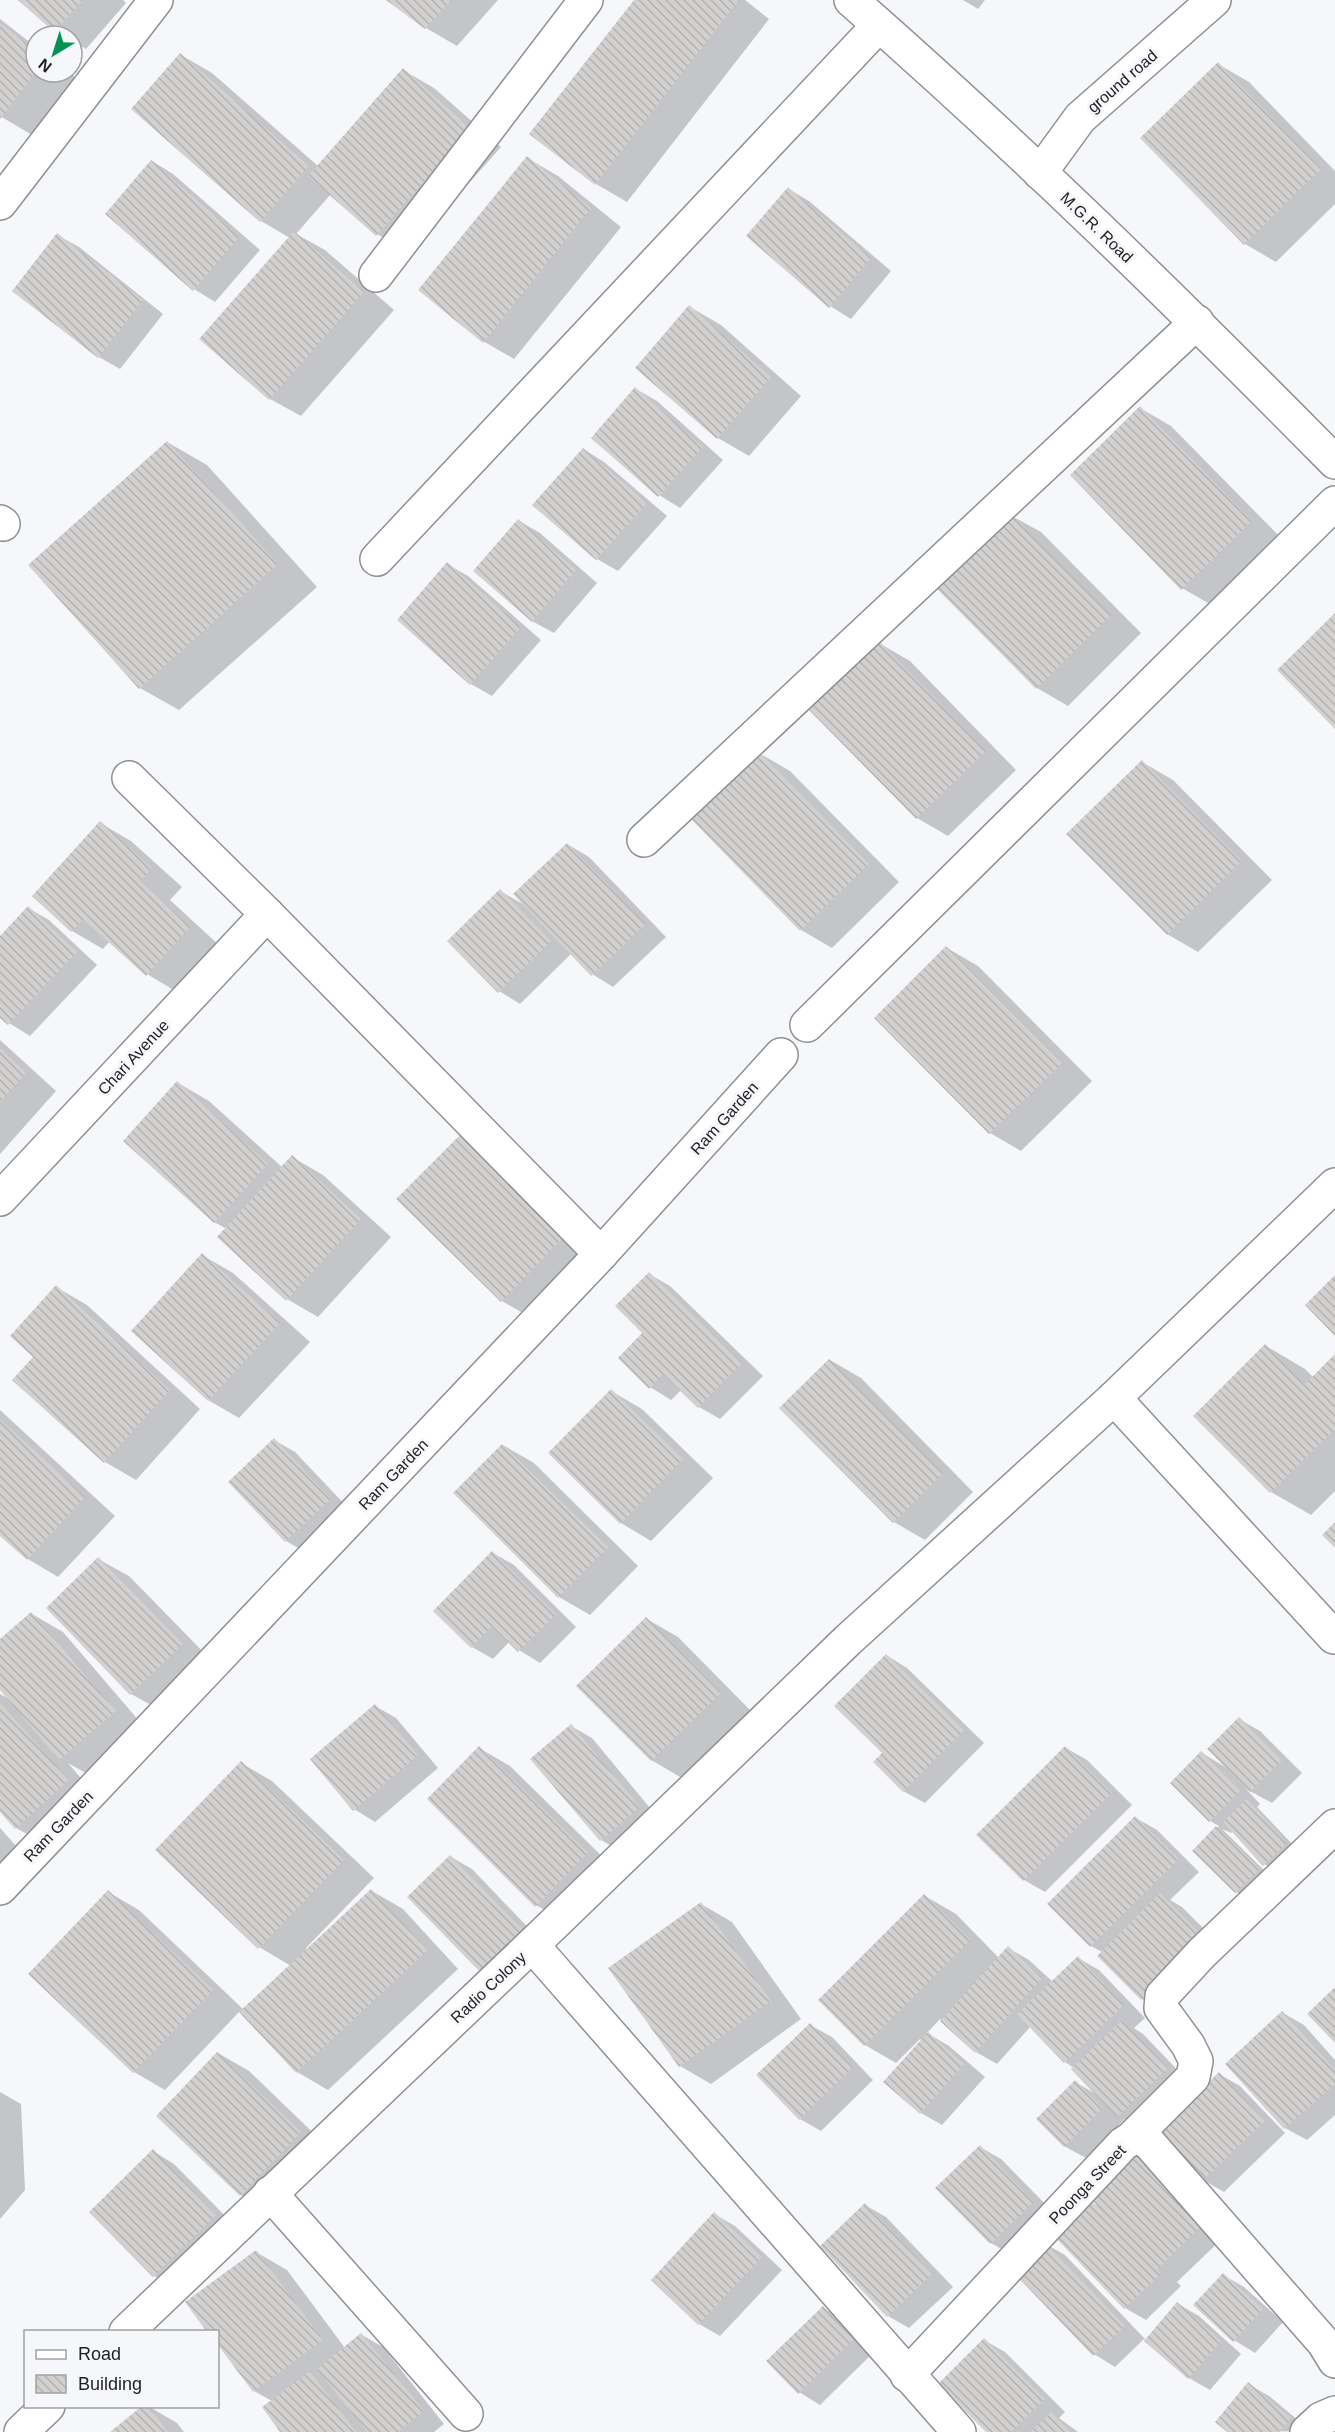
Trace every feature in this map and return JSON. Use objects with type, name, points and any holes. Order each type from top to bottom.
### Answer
[{"type":"street","points":[[0,203],[156,0]]},
{"type":"street","points":[[376,274],[586,0]]},
{"type":"street","name":"M.G.R. Road","points":[[851,0],[1041,173],[1197,322],[1335,462]]},
{"type":"street","name":"ground road","points":[[1041,173],[1080,118],[1214,0]]},
{"type":"street","points":[[377,559],[879,25]]},
{"type":"street","points":[[644,840],[1197,322]]},
{"type":"street","points":[[807,1025],[1335,503]]},
{"type":"street","points":[[129,778],[267,914],[601,1254]]},
{"type":"street","name":"Chari Avenue","points":[[0,1199],[267,914]]},
{"type":"street","name":"Ram Garden","points":[[0,1888],[601,1254],[781,1055]]},
{"type":"street","name":"Radio Colony","points":[[127,2330],[532,1945],[848,1640],[1114,1398],[1335,1185]]},
{"type":"street","points":[[1114,1398],[1334,1637]]},
{"type":"street","points":[[1132,2138],[1193,2077],[1195,2069],[1196,2061],[1188,2045],[1161,2008],[1162,1996],[1202,1953],[1335,1826]]},
{"type":"street","points":[[532,1945],[959,2432]]},
{"type":"street","name":"Poonga Street","points":[[907,2374],[1123,2144],[1132,2138],[1140,2137],[1149,2143],[1324,2343],[1335,2361]]},
{"type":"street","points":[[270,2193],[466,2414]]},
{"type":"street","points":[[21,2432],[46,2408]]},
{"type":"street","points":[[1307,2432],[1321,2419],[1335,2413]]},
{"type":"building","points":[[18,0],[83,0],[61,24],[45,24]]},
{"type":"building","points":[[386,0],[451,0],[425,29]]},
{"type":"building","points":[[634,0],[739,0],[595,185],[529,134]]},
{"type":"building","points":[[0,23],[24,42],[24,84],[27,84],[0,119]]},
{"type":"building","points":[[180,53],[309,166],[260,222],[131,109]]},
{"type":"building","points":[[1218,62],[1321,169],[1244,245],[1140,138]]},
{"type":"building","points":[[403,68],[471,129],[376,236],[308,176]]},
{"type":"building","points":[[527,156],[591,208],[483,343],[418,290]]},
{"type":"building","points":[[151,160],[239,237],[193,291],[105,214]]},
{"type":"building","points":[[788,187],[871,258],[829,308],[746,236]]},
{"type":"building","points":[[294,231],[364,292],[269,400],[199,339]]},
{"type":"building","points":[[57,233],[143,300],[98,358],[12,291]]},
{"type":"building","points":[[689,305],[771,377],[717,439],[635,368]]},
{"type":"building","points":[[635,387],[703,447],[658,497],[591,438]]},
{"type":"building","points":[[1140,406],[1252,521],[1181,590],[1070,475]]},
{"type":"building","points":[[167,441],[278,564],[139,689],[28,565]]},
{"type":"building","points":[[583,448],[647,503],[596,560],[532,505]]},
{"type":"building","points":[[1010,513],[1111,615],[1036,689],[934,586]]},
{"type":"building","points":[[518,519],[576,570],[532,622],[473,571]]},
{"type":"building","points":[[447,562],[521,627],[470,685],[397,620]]},
{"type":"building","points":[[1335,613],[1335,729],[1277,670]]},
{"type":"building","points":[[879,641],[986,751],[916,819],[808,709]]},
{"type":"building","points":[[758,751],[869,864],[800,931],[690,818]]},
{"type":"building","points":[[1142,760],[1242,861],[1167,935],[1066,834]]},
{"type":"building","points":[[100,821],[152,868],[140,881],[190,927],[146,976],[83,919],[71,932],[32,896]]},
{"type":"building","points":[[567,843],[646,924],[591,976],[513,894]]},
{"type":"building","points":[[500,889],[551,941],[498,993],[447,941]]},
{"type":"building","points":[[28,906],[77,952],[8,1025],[0,1018],[0,936]]},
{"type":"building","points":[[946,946],[1062,1063],[989,1134],[874,1018]]},
{"type":"building","points":[[0,1048],[26,1073],[0,1102]]},
{"type":"building","points":[[177,1081],[268,1164],[214,1223],[123,1141]]},
{"type":"building","points":[[461,1134],[565,1236],[501,1302],[396,1199]]},
{"type":"building","points":[[292,1155],[361,1219],[286,1301],[217,1237]]},
{"type":"building","points":[[202,1253],[280,1323],[208,1401],[131,1331]]},
{"type":"building","points":[[649,1272],[742,1363],[698,1408],[663,1374],[649,1389],[618,1358],[642,1333],[615,1306]]},
{"type":"building","points":[[1335,1275],[1335,1336],[1305,1305]]},
{"type":"building","points":[[56,1285],[170,1390],[104,1463],[12,1380],[33,1357],[10,1336]]},
{"type":"building","points":[[1265,1344],[1305,1384],[1335,1354],[1335,1429],[1270,1493],[1193,1416]]},
{"type":"building","points":[[829,1359],[943,1473],[893,1523],[779,1408]]},
{"type":"building","points":[[611,1389],[683,1459],[620,1524],[548,1453]]},
{"type":"building","points":[[0,1419],[85,1497],[27,1560],[0,1536]]},
{"type":"building","points":[[274,1438],[331,1499],[285,1542],[228,1482]]},
{"type":"building","points":[[502,1444],[608,1547],[558,1598],[453,1493]]},
{"type":"building","points":[[1335,1522],[1335,1548],[1322,1535]]},
{"type":"building","points":[[492,1551],[556,1614],[518,1652],[492,1626],[471,1648],[433,1611]]},
{"type":"building","points":[[98,1557],[183,1644],[130,1695],[46,1608]]},
{"type":"building","points":[[31,1612],[116,1711],[59,1760],[0,1690],[0,1639]]},
{"type":"building","points":[[646,1617],[721,1693],[651,1761],[576,1686]]},
{"type":"building","points":[[886,1654],[964,1730],[903,1792],[873,1762],[882,1753],[834,1706]]},
{"type":"building","points":[[0,1703],[69,1780],[15,1829],[0,1812]]},
{"type":"building","points":[[375,1704],[418,1755],[353,1811],[310,1759]]},
{"type":"building","points":[[1239,1717],[1282,1760],[1250,1792],[1207,1749]]},
{"type":"building","points":[[571,1724],[640,1807],[600,1841],[530,1759]]},
{"type":"building","points":[[479,1746],[588,1853],[535,1907],[427,1799]]},
{"type":"building","points":[[1065,1746],[1112,1793],[1023,1881],[976,1835]]},
{"type":"building","points":[[1201,1751],[1240,1791],[1209,1822],[1170,1783]]},
{"type":"building","points":[[241,1761],[344,1860],[258,1949],[155,1850]]},
{"type":"building","points":[[1247,1799],[1287,1843],[1263,1866],[1223,1822]]},
{"type":"building","points":[[1135,1816],[1179,1859],[1090,1947],[1047,1904]]},
{"type":"building","points":[[1216,1826],[1260,1869],[1235,1893],[1192,1851]]},
{"type":"building","points":[[450,1855],[522,1929],[479,1971],[407,1897]]},
{"type":"building","points":[[371,1889],[428,1950],[296,2073],[239,2012]]},
{"type":"building","points":[[108,1890],[213,1990],[133,2073],[28,1974]]},
{"type":"building","points":[[1160,1893],[1204,1938],[1141,2000],[1097,1956]]},
{"type":"building","points":[[924,1894],[971,1940],[864,2046],[818,2000]]},
{"type":"building","points":[[701,1902],[771,2001],[679,2067],[608,1968]]},
{"type":"building","points":[[1008,1946],[1042,1978],[975,2053],[940,2021]]},
{"type":"building","points":[[1078,1956],[1124,2005],[1064,2063],[1017,2014]]},
{"type":"building","points":[[1335,1987],[1335,2043],[1307,2014]]},
{"type":"building","points":[[1282,2011],[1335,2070],[1335,2084],[1284,2129],[1225,2064]]},
{"type":"building","points":[[1122,2020],[1168,2068],[1117,2117],[1071,2069]]},
{"type":"building","points":[[810,2023],[853,2067],[799,2120],[756,2075]]},
{"type":"building","points":[[928,2032],[964,2064],[920,2114],[883,2082]]},
{"type":"building","points":[[217,2052],[301,2132],[240,2196],[156,2116]]},
{"type":"building","points":[[1219,2072],[1265,2121],[1202,2181],[1156,2133]]},
{"type":"building","points":[[1075,2080],[1103,2108],[1064,2147],[1036,2119]]},
{"type":"building","points":[[980,2145],[1034,2202],[990,2244],[935,2188]]},
{"type":"building","points":[[153,2149],[216,2215],[153,2277],[89,2212]]},
{"type":"building","points":[[1136,2151],[1205,2223],[1157,2269],[1161,2274],[1124,2309],[1052,2234],[1089,2199],[1132,2242],[1089,2197]]},
{"type":"building","points":[[865,2203],[932,2274],[887,2317],[820,2246]]},
{"type":"building","points":[[714,2212],[762,2257],[698,2325],[651,2280]]},
{"type":"building","points":[[1043,2241],[1125,2326],[1093,2356],[1012,2271]]},
{"type":"building","points":[[256,2250],[323,2340],[253,2392],[219,2346],[219,2330],[206,2330],[185,2302]]},
{"type":"building","points":[[1223,2273],[1263,2309],[1233,2342],[1193,2305]]},
{"type":"building","points":[[1177,2302],[1221,2341],[1188,2379],[1144,2341]]},
{"type":"building","points":[[823,2306],[855,2338],[798,2394],[766,2361]]},
{"type":"building","points":[[361,2333],[424,2411],[398,2432],[367,2432],[317,2369]]},
{"type":"building","points":[[984,2338],[1045,2399],[1011,2432],[986,2432],[938,2384]]},
{"type":"building","points":[[310,2371],[356,2432],[280,2432],[262,2407]]},
{"type":"building","points":[[1248,2382],[1291,2418],[1279,2432],[1227,2432],[1215,2422]]},
{"type":"building","points":[[140,2408],[150,2408],[168,2432],[110,2432]]},
{"type":"building","points":[[1051,2412],[1070,2432],[1030,2432]]}]
